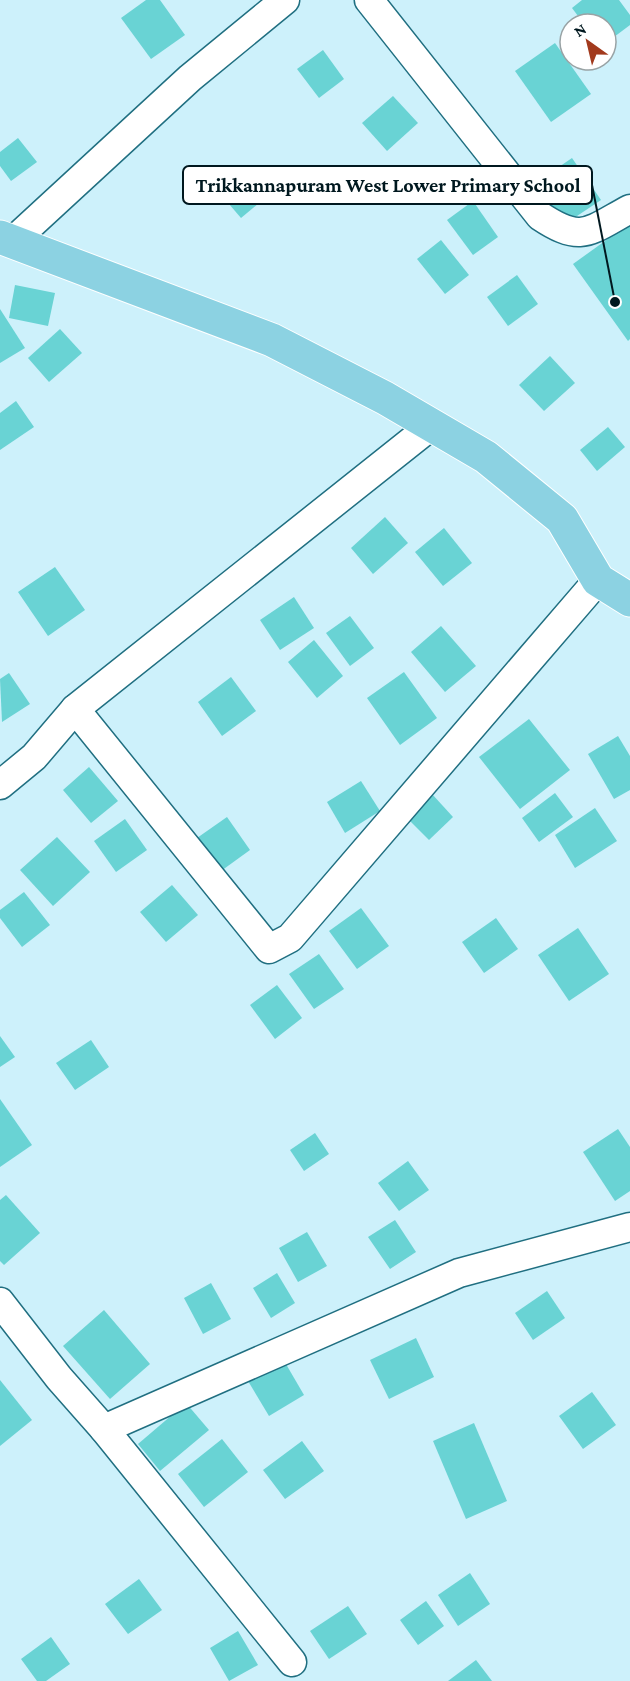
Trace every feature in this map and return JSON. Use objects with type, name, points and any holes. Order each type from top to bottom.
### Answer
[{"type":"main road","points":[[6,239],[272,340],[432,425],[486,457],[562,519],[598,580],[630,600]]},
{"type":"street","points":[[6,239],[190,78],[285,0]]},
{"type":"street","points":[[369,0],[540,216],[562,231],[583,233],[630,209]]},
{"type":"street","points":[[0,785],[34,757],[75,710],[432,425]]},
{"type":"street","points":[[75,710],[269,949],[290,938],[598,580]]},
{"type":"street","points":[[104,1429],[459,1273],[630,1227]]},
{"type":"street","points":[[0,1302],[59,1378],[104,1429],[292,1662]]},
{"type":"building","points":[[146,0],[160,0],[185,35],[151,59],[121,18]]},
{"type":"building","points":[[582,0],[619,0],[630,15],[630,25],[618,34],[618,12],[575,12],[572,8]]},
{"type":"building","points":[[555,43],[558,47],[558,72],[575,72],[591,94],[551,122],[515,71]]},
{"type":"building","points":[[323,50],[344,79],[319,98],[297,69]]},
{"type":"building","points":[[393,96],[418,123],[387,151],[362,123]]},
{"type":"building","points":[[18,138],[37,162],[11,181],[0,166],[0,152]]},
{"type":"building","points":[[572,158],[601,200],[562,226],[534,184]]},
{"type":"building","points":[[241,170],[265,198],[241,218],[217,190]]},
{"type":"building","points":[[473,201],[498,237],[473,255],[447,220]]},
{"type":"building","points":[[630,223],[630,339],[628,341],[573,264]]},
{"type":"building","points":[[441,240],[469,275],[445,294],[417,259]]},
{"type":"building","points":[[517,275],[538,304],[508,326],[487,297]]},
{"type":"building","points":[[15,285],[55,293],[48,326],[9,318]]},
{"type":"building","points":[[0,309],[25,348],[0,363]]},
{"type":"building","points":[[60,329],[82,353],[49,382],[28,358]]},
{"type":"building","points":[[550,356],[575,383],[544,411],[519,385]]},
{"type":"building","points":[[16,401],[34,427],[0,450],[0,413]]},
{"type":"building","points":[[608,427],[625,447],[597,471],[580,450]]},
{"type":"building","points":[[385,517],[408,543],[373,574],[351,548]]},
{"type":"building","points":[[444,528],[472,563],[443,586],[415,552]]},
{"type":"building","points":[[55,567],[85,610],[48,636],[18,592]]},
{"type":"building","points":[[294,597],[314,628],[280,650],[260,620]]},
{"type":"building","points":[[350,616],[374,648],[350,666],[326,633]]},
{"type":"building","points":[[441,626],[476,666],[445,692],[411,652]]},
{"type":"building","points":[[314,640],[343,676],[317,698],[288,662]]},
{"type":"building","points":[[404,672],[437,718],[400,745],[367,698]]},
{"type":"building","points":[[9,673],[30,704],[2,722],[0,679]]},
{"type":"building","points":[[231,677],[256,711],[222,736],[198,702]]},
{"type":"building","points":[[529,719],[570,770],[520,809],[479,757]]},
{"type":"building","points":[[618,736],[630,756],[630,790],[614,799],[588,754]]},
{"type":"building","points":[[89,767],[118,801],[91,823],[63,790]]},
{"type":"building","points":[[361,781],[380,811],[345,833],[327,802]]},
{"type":"building","points":[[555,793],[573,817],[539,842],[522,818]]},
{"type":"building","points":[[432,794],[453,817],[429,840],[407,818]]},
{"type":"building","points":[[595,808],[617,841],[575,868],[555,835]]},
{"type":"building","points":[[227,817],[250,850],[221,871],[197,838]]},
{"type":"building","points":[[125,819],[147,850],[116,872],[94,841]]},
{"type":"building","points":[[57,837],[90,872],[53,906],[20,870]]},
{"type":"building","points":[[172,885],[198,915],[166,942],[140,912]]},
{"type":"building","points":[[24,892],[50,925],[22,947],[0,918],[0,910]]},
{"type":"building","points":[[361,908],[389,946],[357,969],[329,931]]},
{"type":"building","points":[[496,918],[518,949],[484,973],[462,942]]},
{"type":"building","points":[[578,928],[609,974],[569,1001],[538,955]]},
{"type":"building","points":[[319,954],[344,989],[314,1009],[289,974]]},
{"type":"building","points":[[277,985],[302,1018],[275,1039],[250,1005]]},
{"type":"building","points":[[0,1036],[15,1057],[0,1067]]},
{"type":"building","points":[[91,1040],[109,1067],[75,1090],[56,1063]]},
{"type":"building","points":[[0,1099],[32,1145],[0,1167]]},
{"type":"building","points":[[618,1129],[630,1147],[630,1191],[615,1201],[583,1152]]},
{"type":"building","points":[[315,1133],[329,1154],[304,1171],[290,1150]]},
{"type":"building","points":[[408,1161],[429,1190],[399,1211],[378,1183]]},
{"type":"building","points":[[6,1195],[40,1233],[4,1265],[0,1261],[0,1200]]},
{"type":"building","points":[[395,1220],[416,1252],[390,1269],[368,1237]]},
{"type":"building","points":[[307,1232],[327,1266],[298,1282],[279,1248]]},
{"type":"building","points":[[277,1273],[295,1303],[271,1318],[253,1288]]},
{"type":"building","points":[[211,1283],[231,1319],[203,1334],[184,1298]]},
{"type":"building","points":[[547,1291],[565,1318],[533,1340],[515,1313]]},
{"type":"building","points":[[104,1310],[150,1364],[110,1399],[63,1346]]},
{"type":"building","points":[[416,1338],[434,1377],[389,1399],[370,1360]]},
{"type":"building","points":[[283,1359],[304,1395],[269,1416],[248,1381]]},
{"type":"building","points":[[0,1380],[32,1420],[0,1446]]},
{"type":"building","points":[[592,1392],[616,1425],[583,1449],[559,1416]]},
{"type":"building","points":[[186,1403],[209,1430],[160,1471],[138,1444]]},
{"type":"building","points":[[474,1423],[507,1501],[466,1519],[433,1441]]},
{"type":"building","points":[[222,1439],[248,1472],[204,1507],[178,1474]]},
{"type":"building","points":[[302,1441],[324,1471],[285,1499],[263,1470]]},
{"type":"building","points":[[470,1573],[490,1604],[458,1626],[438,1595]]},
{"type":"building","points":[[139,1579],[162,1610],[128,1634],[105,1604]]},
{"type":"building","points":[[426,1601],[444,1626],[418,1645],[400,1620]]},
{"type":"building","points":[[348,1606],[367,1634],[329,1659],[310,1631]]},
{"type":"building","points":[[238,1631],[258,1665],[229,1681],[210,1648]]},
{"type":"building","points":[[51,1637],[70,1664],[46,1681],[37,1681],[21,1659]]},
{"type":"building","points":[[476,1660],[492,1681],[448,1681]]},
{"type":"place","name":"Trikkannapuram West Lower Primary School","points":[[615,302]]}]
